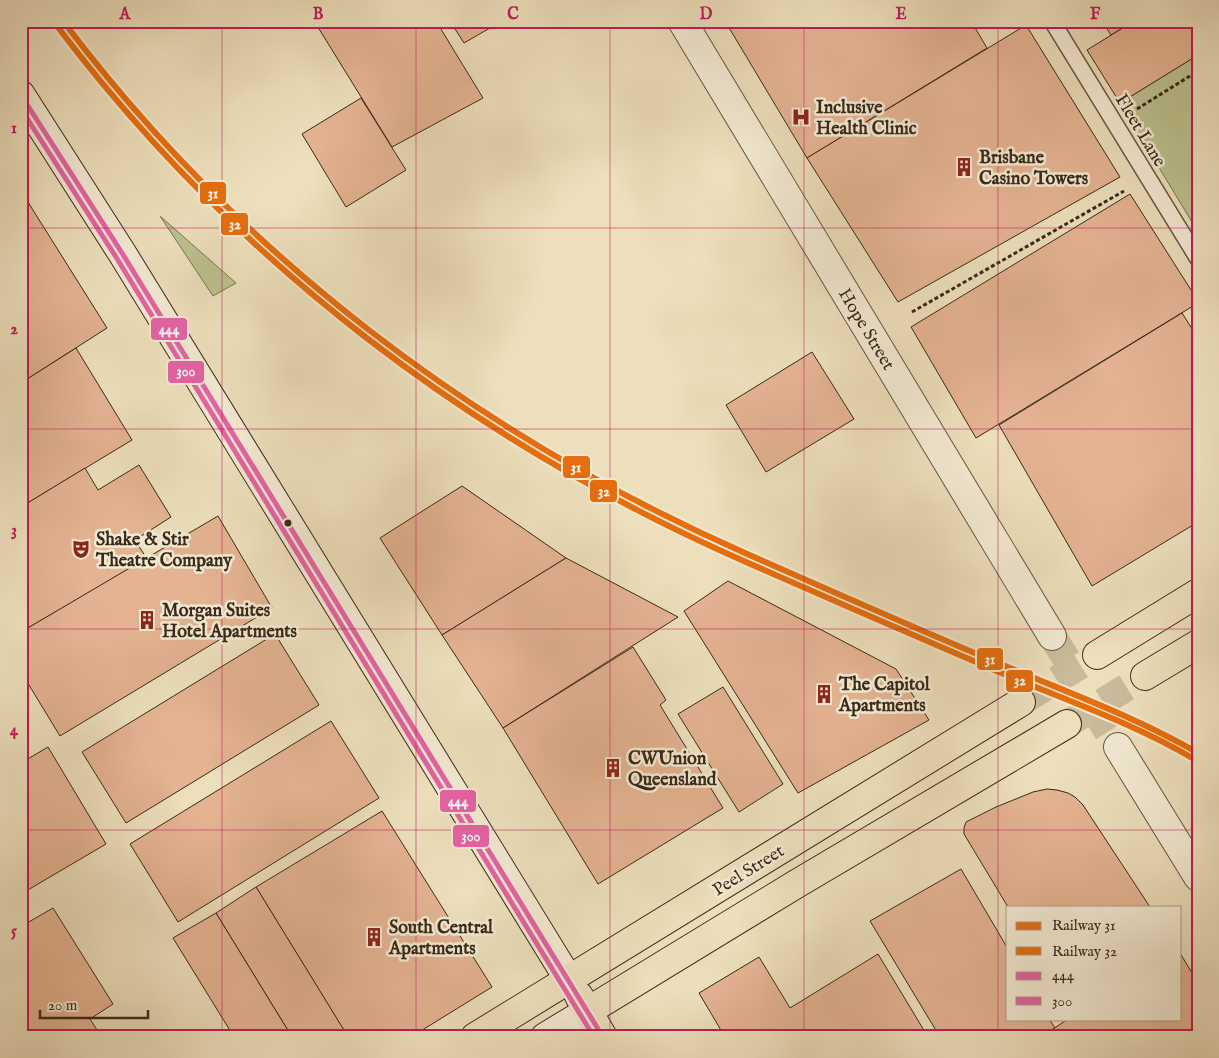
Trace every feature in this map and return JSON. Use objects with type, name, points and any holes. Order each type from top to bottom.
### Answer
[{"type":"main road","name":"Hope Street","points":[[682,21],[1052,636]]},
{"type":"main road","points":[[21,95],[122,253],[603,1037]]},
{"type":"main road","points":[[1097,655],[1198,594]]},
{"type":"main road","points":[[1146,676],[1198,644]]},
{"type":"main road","name":"Peel Street","points":[[475,1037],[1020,702]]},
{"type":"main road","name":"Peel Street","points":[[545,1037],[798,883],[1067,724]]},
{"type":"main road","points":[[1118,747],[1198,877]]},
{"type":"lane","name":"Fleet Lane","points":[[1052,21],[1198,259]]},
{"type":"path","points":[[1136,109],[1198,71]]},
{"type":"path","points":[[912,312],[1130,187]]},
{"type":"green space","points":[[1198,55],[1198,232],[1120,103]]},
{"type":"green space","points":[[160,216],[236,283],[213,296]]},
{"type":"building","points":[[321,21],[436,21],[483,98],[392,147],[316,24]]},
{"type":"building","points":[[450,21],[502,21],[464,43]]},
{"type":"building","points":[[725,21],[971,21],[987,48],[807,158]]},
{"type":"building","points":[[1102,21],[1134,21],[1111,35]]},
{"type":"building","points":[[1134,21],[1198,21],[1198,55],[1120,103],[1087,50]]},
{"type":"building","name":"Brisbane Casino Towers","points":[[1026,25],[1120,177],[898,302],[807,158]]},
{"type":"building","points":[[361,98],[406,170],[346,207],[302,134]]},
{"type":"building","points":[[21,191],[107,328],[21,383]]},
{"type":"building","points":[[1130,194],[1198,303],[976,438],[911,327]]},
{"type":"building","points":[[1182,313],[1198,338],[1198,522],[1092,586],[999,425]]},
{"type":"building","points":[[76,348],[132,440],[21,507],[21,383]]},
{"type":"building","points":[[812,352],[854,419],[766,472],[726,405]]},
{"type":"building","name":"Shake & Stir Theatre Company","points":[[139,465],[171,517],[135,540],[147,559],[21,632],[21,507],[85,468],[98,490]]},
{"type":"building","points":[[462,486],[566,558],[442,635],[380,538]]},
{"type":"building","name":"Morgan Suites Hotel Apartments","points":[[218,516],[272,608],[60,736],[21,672],[21,632]]},
{"type":"building","points":[[566,558],[678,617],[503,728],[442,635]]},
{"type":"building","name":"The Capitol Apartments","points":[[728,581],[896,669],[929,720],[798,793],[684,611]]},
{"type":"building","points":[[275,634],[319,705],[126,823],[82,752]]},
{"type":"building","name":"CWUnion Queensland","points":[[633,647],[666,700],[660,705],[723,808],[598,884],[503,728]]},
{"type":"building","points":[[723,687],[783,784],[739,812],[678,714]]},
{"type":"building","points":[[331,721],[379,798],[178,922],[130,844]]},
{"type":"building","points":[[48,747],[106,844],[21,894],[21,763]]},
{"type":"building","points":[[1047,789],[1057,790],[1075,797],[1083,805],[1149,906],[1007,906],[964,834],[964,828],[966,822],[1033,792]]},
{"type":"building","name":"South Central Apartments","points":[[382,811],[492,987],[411,1037],[348,1037],[256,887]]},
{"type":"building","points":[[961,869],[1006,946],[1006,1020],[1050,1020],[1055,1028],[1041,1037],[940,1037],[870,921]]},
{"type":"building","points":[[256,887],[347,1035],[345,1037],[292,1037],[216,913]]},
{"type":"building","points":[[53,908],[113,1004],[90,1019],[100,1037],[21,1037],[21,914],[27,923]]},
{"type":"building","points":[[216,913],[292,1037],[234,1037],[173,938]]},
{"type":"building","points":[[878,954],[928,1037],[725,1037],[699,993],[759,957],[790,1008]]},
{"type":"building","points":[[1182,956],[1198,983],[1198,1037],[1041,1037],[1066,1020],[1182,1020]]},
{"type":"tunnel","points":[[1052,636],[1073,669]]},
{"type":"tunnel","points":[[1021,702],[1097,655]]},
{"type":"tunnel","points":[[1067,724],[1145,676]]},
{"type":"tunnel","points":[[1093,708],[1118,747]]},
{"type":"rail line","name":"31","points":[[63,21],[132,106],[206,187],[286,261],[370,330],[458,394],[550,453],[646,506],[842,596],[1151,728],[1198,753]]},
{"type":"rail line","name":"32","points":[[57,26],[127,112],[202,193],[282,268],[367,338],[456,403],[549,461],[646,515],[809,590],[1123,723],[1194,759]]},
{"type":"transit line","name":"444","points":[[21,95],[122,253],[603,1037]]},
{"type":"transit line","name":"300","points":[[21,109],[116,257],[594,1037]]},
{"type":"place","name":"Inclusive Health Clinic","points":[[801,117]]},
{"type":"place","name":"Brisbane Casino Towers","points":[[964,167]]},
{"type":"place","name":"Shake & Stir Theatre Company","points":[[81,549]]},
{"type":"place","name":"Morgan Suites Hotel Apartments","points":[[147,620]]},
{"type":"place","name":"The Capitol Apartments","points":[[824,694]]},
{"type":"place","name":"CWUnion Queensland","points":[[613,768]]},
{"type":"place","name":"South Central Apartments","points":[[374,937]]}]
